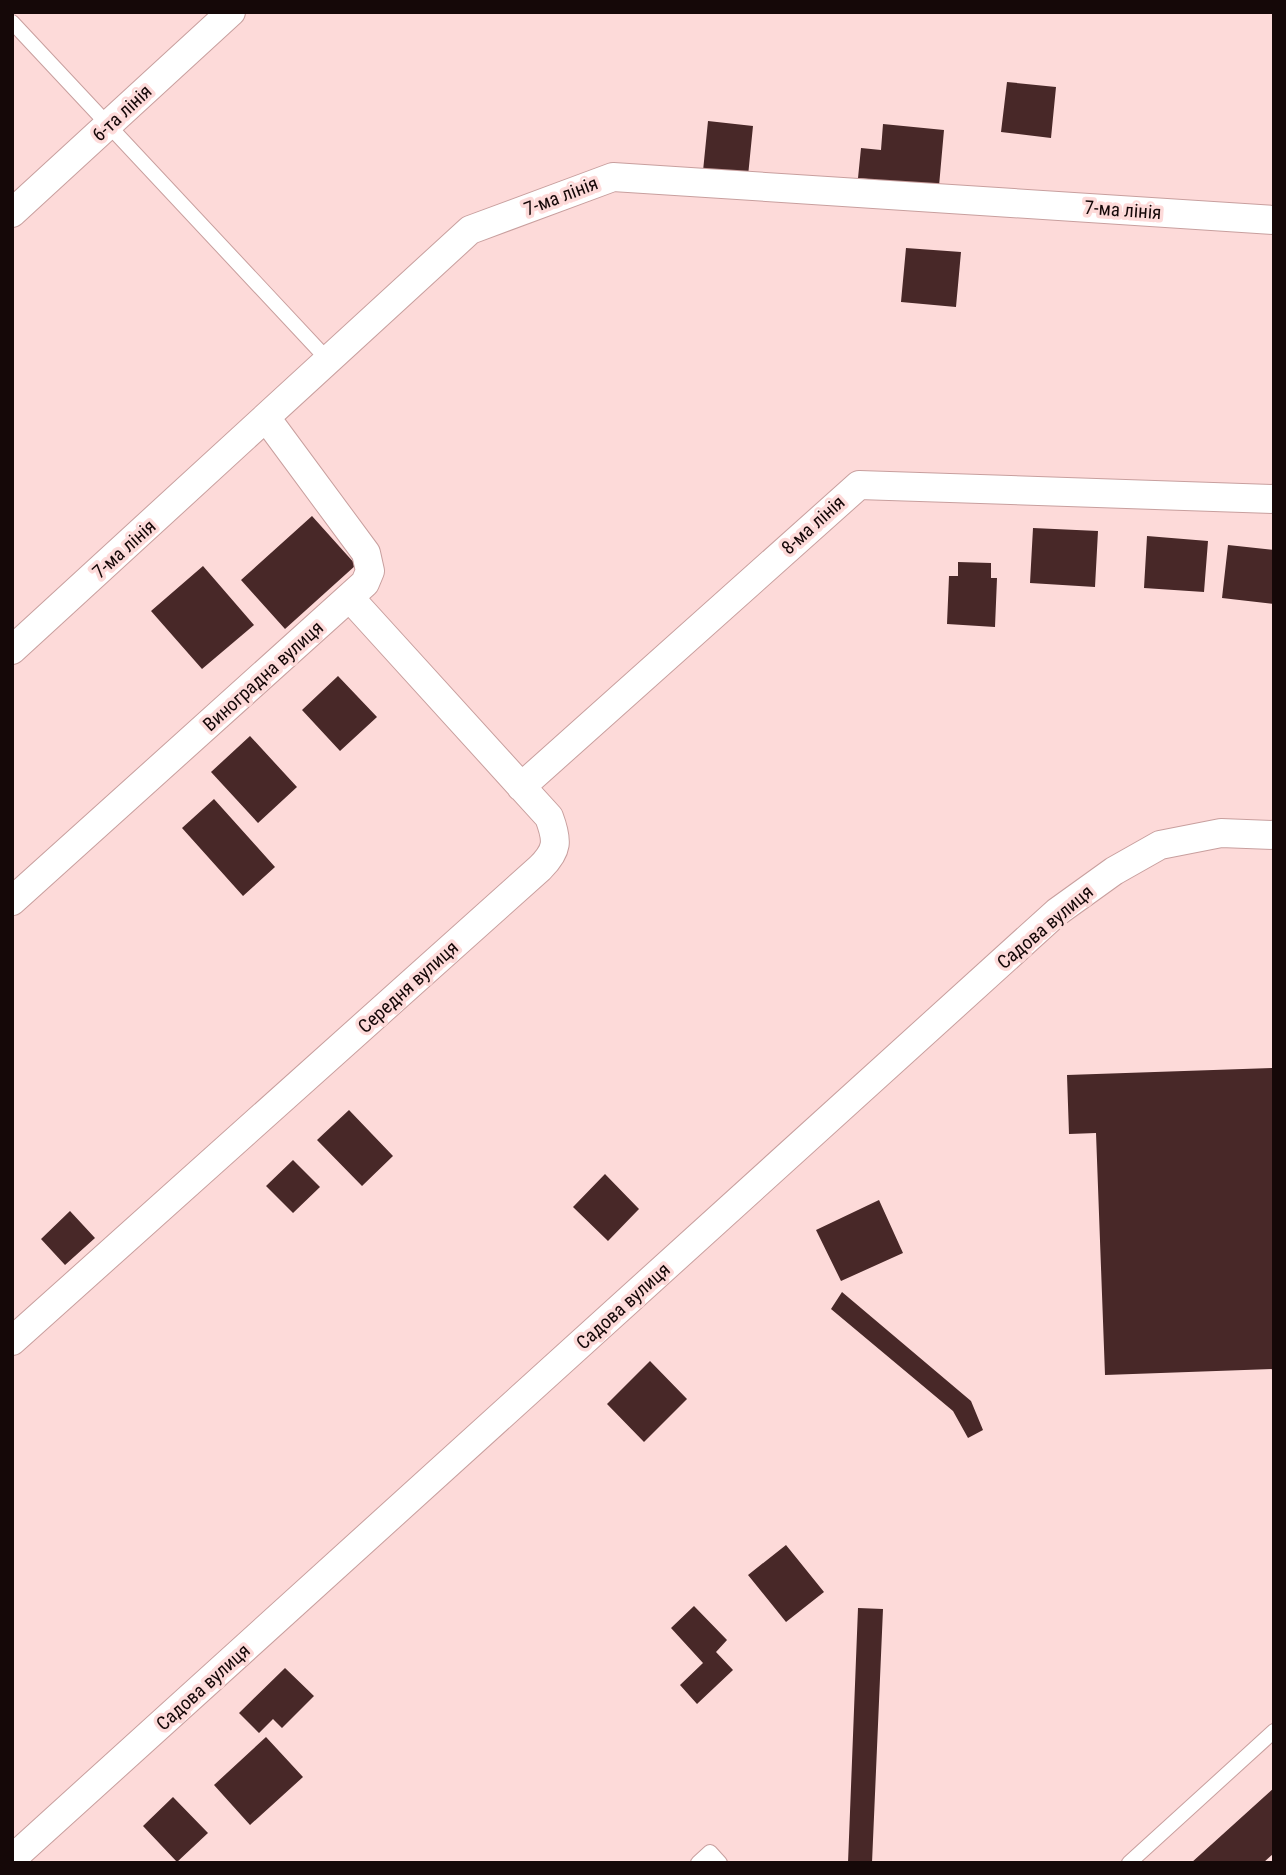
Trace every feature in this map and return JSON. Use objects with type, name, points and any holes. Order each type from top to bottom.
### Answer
[{"type":"street","name":"6-та лінія","points":[[12,213],[231,12]]},
{"type":"street","name":"7-ма лінія","points":[[12,650],[470,230],[613,177],[1274,220]]},
{"type":"street","name":"Виноградна вулиця","points":[[12,901],[365,583],[370,571],[366,553],[267,419]]},
{"type":"street","name":"8-ма лінія","points":[[521,787],[859,485],[1274,499]]},
{"type":"street","name":"Середня вулиця","points":[[12,1341],[550,859],[555,841],[549,817],[350,598]]},
{"type":"street","name":"Садова вулиця","points":[[12,1859],[1057,912],[1114,871],[1160,845],[1221,833],[1274,835]]},
{"type":"lane","points":[[12,22],[328,360]]},
{"type":"lane","points":[[1129,1863],[1274,1731]]},
{"type":"lane","points":[[698,1863],[710,1852],[720,1863]]},
{"type":"building","points":[[1007,82],[1056,87],[1051,138],[1001,132]]},
{"type":"building","points":[[708,121],[753,126],[748,176],[703,171]]},
{"type":"building","points":[[883,124],[944,130],[939,186],[858,178],[861,148],[881,150]]},
{"type":"building","points":[[906,248],[961,252],[956,307],[901,302]]},
{"type":"building","points":[[312,516],[356,565],[285,629],[241,580]]},
{"type":"building","points":[[1033,528],[1098,531],[1095,587],[1030,583]]},
{"type":"building","points":[[1147,536],[1208,541],[1204,592],[1144,588]]},
{"type":"building","points":[[1228,545],[1274,550],[1274,604],[1222,598]]},
{"type":"building","points":[[958,562],[991,563],[991,578],[997,578],[995,627],[947,624],[949,576],[958,576]]},
{"type":"building","points":[[203,566],[254,625],[202,669],[151,611]]},
{"type":"building","points":[[338,676],[377,717],[340,751],[302,710]]},
{"type":"building","points":[[250,736],[297,787],[258,823],[211,772]]},
{"type":"building","points":[[214,799],[275,867],[243,896],[182,828]]},
{"type":"building","points":[[1272,1068],[1274,1369],[1105,1375],[1096,1133],[1069,1134],[1067,1075]]},
{"type":"building","points":[[349,1110],[393,1156],[362,1186],[317,1140]]},
{"type":"building","points":[[293,1160],[320,1187],[293,1213],[266,1186]]},
{"type":"building","points":[[605,1174],[639,1209],[608,1241],[573,1207]]},
{"type":"building","points":[[879,1200],[903,1253],[841,1281],[816,1230]]},
{"type":"building","points":[[70,1211],[95,1238],[65,1265],[41,1239]]},
{"type":"building","points":[[842,1292],[971,1401],[983,1430],[968,1438],[953,1411],[831,1309]]},
{"type":"building","points":[[650,1361],[687,1399],[644,1442],[607,1404]]},
{"type":"building","points":[[786,1545],[824,1592],[786,1622],[748,1575]]},
{"type":"building","points":[[694,1606],[727,1640],[716,1652],[733,1670],[697,1704],[680,1685],[703,1663],[671,1628]]},
{"type":"building","points":[[858,1608],[883,1609],[872,1863],[848,1863]]},
{"type":"building","points":[[285,1668],[314,1696],[282,1728],[273,1719],[259,1733],[239,1713]]},
{"type":"building","points":[[266,1737],[303,1777],[250,1825],[214,1785]]},
{"type":"building","points":[[1274,1788],[1274,1853],[1263,1863],[1191,1863]]},
{"type":"building","points":[[173,1797],[208,1833],[177,1862],[143,1826]]}]
